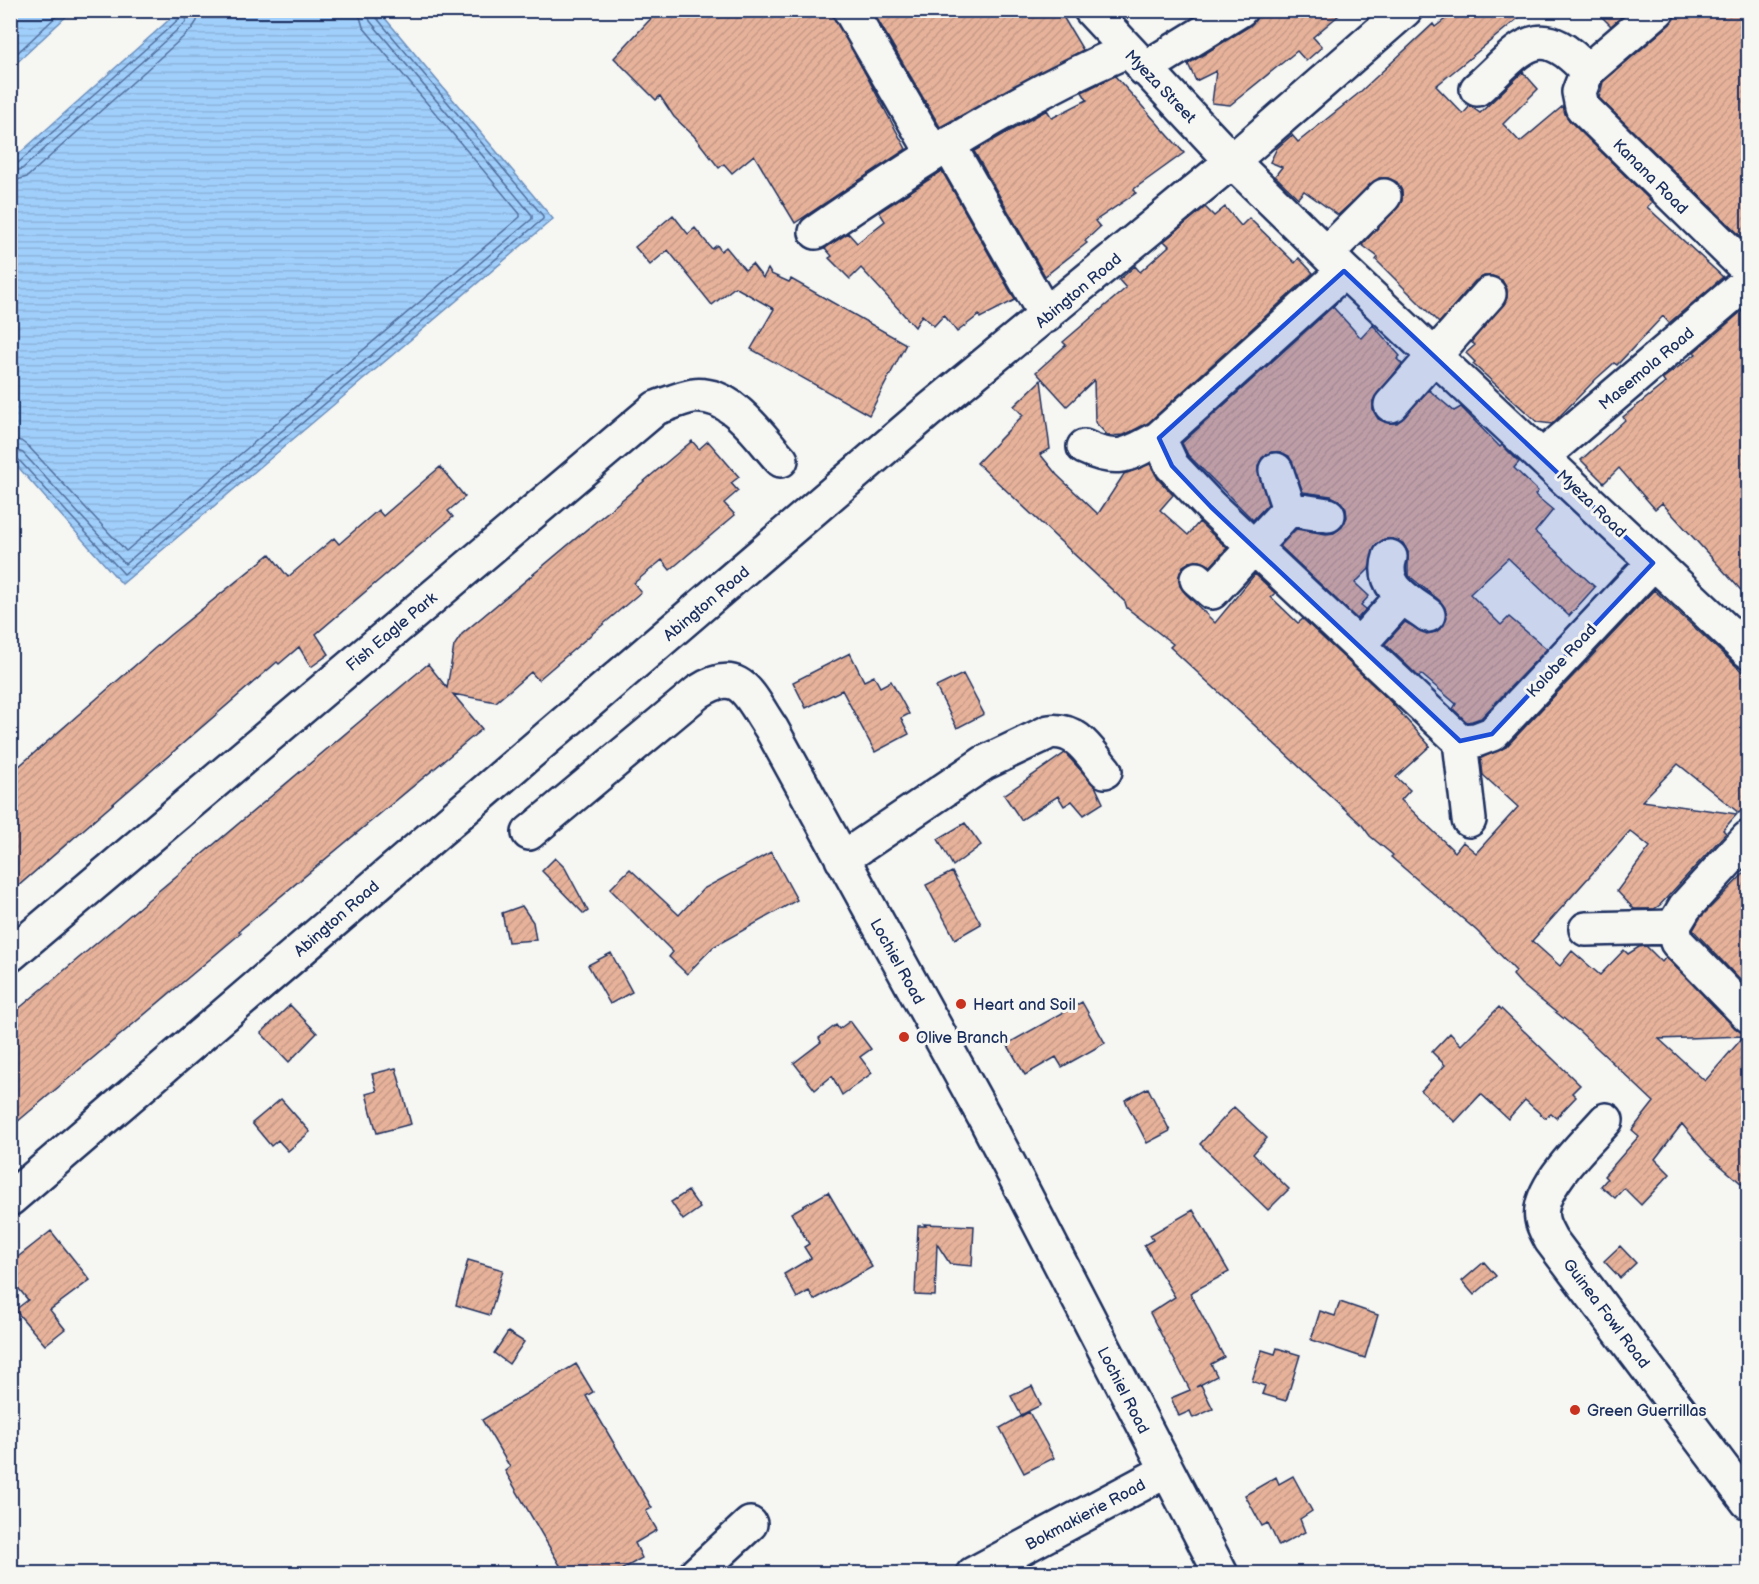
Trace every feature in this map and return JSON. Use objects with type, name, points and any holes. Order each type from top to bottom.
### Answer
[{"type":"street","points":[[850,10],[1046,316]]},
{"type":"street","name":"Myeza Street","points":[[1091,10],[1135,60],[1232,161]]},
{"type":"street","points":[[816,232],[940,148],[1096,64],[1135,60],[1240,10]]},
{"type":"street","name":"Abington Road","points":[[10,1199],[919,419],[1232,161],[1405,10]]},
{"type":"street","points":[[1477,89],[1526,45],[1539,40],[1553,43],[1569,51],[1587,71],[1658,10]]},
{"type":"street","name":"Kanana Road","points":[[1587,71],[1579,92],[1582,106],[1749,270]]},
{"type":"street","name":"Myeza Road","points":[[1232,161],[1335,262],[1543,456],[1653,563],[1745,642]]},
{"type":"street","points":[[1084,447],[1101,455],[1117,457],[1128,455],[1159,438],[1335,262],[1384,196]]},
{"type":"street","name":"Masemola Road","points":[[1543,456],[1749,281]]},
{"type":"street","points":[[1391,405],[1489,294]]},
{"type":"street","name":"Fish Eagle Park","points":[[10,955],[656,408],[694,396],[719,399],[744,418],[781,460]]},
{"type":"street","points":[[1159,438],[1172,466],[1253,546],[1460,741],[1469,820]]},
{"type":"street","points":[[1276,470],[1289,509]]},
{"type":"street","points":[[1210,591],[1289,509]]},
{"type":"street","points":[[1289,509],[1328,515]]},
{"type":"street","points":[[1359,645],[1415,606],[1389,582],[1387,566],[1390,557]]},
{"type":"street","name":"Kolobe Road","points":[[1460,741],[1476,740],[1492,734],[1653,563]]},
{"type":"street","name":"Lochiel Road","points":[[529,833],[714,681],[726,679],[736,682],[747,692],[771,728],[986,1120],[1166,1472],[1221,1574]]},
{"type":"street","points":[[842,859],[984,763],[1049,732],[1060,730],[1079,738],[1105,771]]},
{"type":"street","points":[[1749,838],[1685,907],[1673,927],[1677,942],[1749,1015]]},
{"type":"street","points":[[1587,929],[1673,927]]},
{"type":"street","name":"Guinea Fowl Road","points":[[1606,1120],[1561,1171],[1544,1198],[1542,1220],[1551,1240],[1749,1502]]},
{"type":"street","name":"Bokmakierie Road","points":[[973,1574],[1166,1472]]},
{"type":"street","points":[[696,1574],[750,1524]]},
{"type":"highlighted area","points":[[1344,271],[1653,563],[1492,734],[1460,741],[1211,507],[1172,466],[1159,438]]},
{"type":"water","points":[[11,10],[72,10],[72,11],[11,68]]},
{"type":"water","points":[[179,11],[379,11],[553,219],[122,584],[11,459],[11,161]]},
{"type":"building","points":[[659,10],[831,10],[906,149],[795,223],[754,155],[732,173],[724,164],[719,168],[694,136],[674,117],[660,96],[656,100],[614,58]]},
{"type":"building","points":[[872,10],[1059,10],[1083,50],[940,127]]},
{"type":"building","points":[[1259,10],[1345,10],[1313,37],[1322,47],[1306,61],[1297,51],[1230,105],[1212,103],[1216,71],[1196,81],[1188,64],[1250,26]]},
{"type":"building","points":[[1457,10],[1528,10],[1436,86],[1463,114],[1470,106],[1480,113],[1523,72],[1538,89],[1503,124],[1520,142],[1563,106],[1569,120],[1652,202],[1647,207],[1723,277],[1669,323],[1663,316],[1617,365],[1614,363],[1596,379],[1552,424],[1537,422],[1473,364],[1475,362],[1466,353],[1475,345],[1471,342],[1507,298],[1507,289],[1502,280],[1484,276],[1475,281],[1439,323],[1376,260],[1378,257],[1362,245],[1402,201],[1402,191],[1397,182],[1388,178],[1379,178],[1338,215],[1304,191],[1298,198],[1275,176],[1282,167],[1270,162],[1277,148],[1292,135],[1298,142],[1359,93],[1433,24],[1435,27]]},
{"type":"building","points":[[1595,10],[1629,10],[1611,26]]},
{"type":"building","points":[[1676,10],[1749,10],[1749,244],[1599,98],[1603,82],[1670,24]]},
{"type":"building","points":[[1115,76],[1184,153],[1134,189],[1136,193],[1095,221],[1100,227],[1085,241],[1087,243],[1045,276],[974,151],[1047,110],[1052,118],[1087,100],[1082,92]]},
{"type":"building","points":[[942,171],[1015,300],[980,318],[979,315],[957,332],[944,315],[934,326],[922,315],[915,327],[861,268],[850,279],[829,258],[832,256],[825,248],[848,233],[857,243],[885,221],[879,212]]},
{"type":"building","points":[[1205,207],[1214,216],[1225,207],[1241,226],[1249,218],[1295,263],[1299,258],[1313,273],[1148,423],[1124,435],[1108,436],[1095,422],[1094,380],[1067,406],[1036,372],[1066,345],[1063,342],[1126,288],[1119,280],[1135,266],[1140,272],[1169,246],[1164,241]]},
{"type":"building","points":[[673,215],[688,234],[695,228],[712,249],[717,245],[721,251],[726,247],[745,270],[752,264],[763,278],[768,269],[771,274],[789,282],[791,279],[906,344],[869,415],[751,349],[774,309],[735,287],[712,305],[668,250],[650,265],[635,247]]},
{"type":"building","points":[[1340,300],[1333,307],[1361,338],[1373,325],[1400,356],[1397,359],[1402,364],[1373,401],[1373,410],[1378,419],[1388,423],[1397,423],[1429,390],[1454,411],[1461,407],[1500,447],[1502,445],[1519,462],[1514,468],[1538,491],[1535,495],[1553,510],[1535,532],[1595,587],[1569,616],[1508,558],[1470,594],[1501,625],[1509,617],[1547,649],[1481,718],[1472,721],[1467,722],[1453,709],[1456,704],[1421,674],[1419,677],[1385,644],[1405,622],[1427,634],[1436,632],[1444,625],[1447,617],[1445,608],[1439,600],[1408,575],[1408,552],[1403,543],[1393,539],[1384,539],[1376,545],[1369,569],[1355,583],[1369,596],[1361,605],[1366,609],[1357,619],[1280,546],[1296,529],[1326,534],[1334,533],[1342,527],[1347,517],[1346,509],[1340,501],[1331,496],[1303,492],[1289,456],[1280,452],[1271,452],[1262,458],[1258,467],[1268,504],[1253,520],[1188,455],[1182,443]]},
{"type":"building","points":[[1749,305],[1749,599],[1662,503],[1655,509],[1619,468],[1604,483],[1581,460],[1625,420],[1623,417],[1665,383],[1662,379],[1696,354],[1694,352]]},
{"type":"building","points":[[1041,380],[1050,449],[1040,454],[1057,475],[1098,514],[1124,474],[1150,464],[1158,479],[1173,495],[1160,510],[1188,535],[1199,522],[1227,548],[1211,566],[1200,561],[1190,562],[1183,566],[1179,576],[1180,586],[1185,593],[1215,623],[1255,574],[1275,593],[1271,597],[1298,623],[1303,619],[1388,699],[1430,746],[1396,777],[1410,790],[1401,800],[1455,852],[1463,842],[1476,853],[1518,807],[1483,775],[1481,758],[1506,747],[1654,590],[1749,678],[1749,802],[1739,813],[1678,764],[1642,801],[1737,814],[1723,830],[1726,833],[1660,905],[1654,909],[1634,909],[1617,891],[1650,847],[1630,831],[1532,941],[1560,966],[1572,951],[1600,975],[1624,950],[1628,954],[1639,947],[1646,946],[1662,962],[1666,957],[1735,1028],[1745,1035],[1749,1033],[1749,1190],[1707,1154],[1682,1124],[1655,1159],[1670,1174],[1641,1205],[1624,1188],[1615,1198],[1601,1186],[1607,1179],[1604,1176],[1639,1136],[1632,1130],[1654,1102],[1579,1031],[1521,984],[1513,975],[1516,971],[1477,931],[1391,857],[1393,855],[1370,836],[1362,825],[1170,647],[1173,644],[1127,608],[1125,602],[977,463],[1023,415],[1014,406]],"holes":[[[1744,1036],[1705,1081],[1659,1039]]]},
{"type":"building","points":[[692,441],[699,449],[708,441],[739,477],[731,483],[738,491],[724,503],[735,515],[670,570],[662,560],[634,583],[641,592],[538,680],[531,672],[496,702],[453,694],[482,729],[239,931],[241,933],[10,1128],[10,1016],[428,664],[447,688],[454,646],[462,634]]},
{"type":"building","points":[[440,467],[465,497],[448,511],[453,517],[316,634],[329,654],[311,667],[299,647],[279,664],[277,662],[10,893],[10,774],[170,635],[270,554],[288,577],[334,538],[339,544],[378,510],[383,516]]},
{"type":"building","points":[[850,653],[864,681],[874,676],[880,687],[891,681],[909,714],[901,718],[909,734],[875,752],[842,690],[806,708],[793,682]]},
{"type":"building","points":[[963,674],[984,714],[957,728],[936,687]]},
{"type":"building","points":[[1065,753],[1095,786],[1103,803],[1084,815],[1072,801],[1064,806],[1058,796],[1021,820],[1004,795]]},
{"type":"building","points":[[965,823],[981,845],[953,866],[938,839]]},
{"type":"building","points":[[771,852],[797,900],[713,947],[687,974],[669,957],[673,952],[610,889],[630,869],[679,915],[703,889]]},
{"type":"building","points":[[555,858],[565,868],[588,911],[584,914],[542,871]]},
{"type":"building","points":[[1749,868],[1749,972],[1741,981],[1693,930],[1700,918]]},
{"type":"building","points":[[952,872],[981,924],[955,939],[926,885]]},
{"type":"building","points":[[522,906],[533,922],[536,940],[508,942],[502,913]]},
{"type":"building","points":[[611,953],[632,992],[610,1004],[588,965]]},
{"type":"building","points":[[1082,1002],[1105,1043],[1062,1067],[1056,1057],[1025,1075],[1007,1044]]},
{"type":"building","points":[[290,1005],[317,1033],[289,1062],[261,1033]]},
{"type":"building","points":[[1499,1007],[1580,1085],[1572,1093],[1576,1097],[1556,1118],[1551,1114],[1545,1118],[1525,1100],[1508,1119],[1481,1094],[1455,1122],[1421,1091],[1445,1065],[1432,1052],[1450,1033],[1461,1045]]},
{"type":"building","points":[[850,1021],[871,1049],[860,1057],[872,1073],[842,1095],[832,1076],[815,1090],[794,1063],[821,1042],[819,1038],[836,1025],[839,1029]]},
{"type":"building","points":[[396,1068],[411,1124],[377,1133],[366,1094],[377,1091],[372,1074]]},
{"type":"building","points":[[1148,1088],[1170,1131],[1147,1143],[1125,1100]]},
{"type":"building","points":[[281,1099],[310,1132],[288,1151],[278,1140],[271,1146],[252,1123]]},
{"type":"building","points":[[1234,1107],[1267,1138],[1253,1154],[1289,1189],[1268,1210],[1200,1144]]},
{"type":"building","points":[[688,1191],[700,1208],[683,1220],[671,1202]]},
{"type":"building","points":[[828,1192],[872,1267],[814,1300],[809,1291],[797,1298],[784,1274],[811,1258],[804,1247],[809,1244],[791,1213]]},
{"type":"building","points":[[1193,1210],[1229,1272],[1190,1293],[1224,1357],[1211,1364],[1217,1376],[1196,1387],[1201,1385],[1213,1409],[1193,1418],[1190,1411],[1179,1416],[1171,1398],[1190,1390],[1150,1313],[1175,1297],[1144,1245],[1153,1240],[1150,1235]]},
{"type":"building","points":[[924,1224],[974,1226],[972,1266],[950,1264],[937,1244],[935,1296],[915,1295],[918,1226],[926,1226]]},
{"type":"building","points":[[51,1231],[90,1280],[50,1310],[65,1329],[45,1345],[15,1310],[28,1300],[10,1278],[10,1263]]},
{"type":"building","points":[[1620,1246],[1636,1263],[1620,1278],[1604,1261]]},
{"type":"building","points":[[468,1260],[503,1270],[490,1315],[456,1305]]},
{"type":"building","points":[[1484,1262],[1496,1276],[1474,1295],[1462,1281]]},
{"type":"building","points":[[1340,1302],[1378,1315],[1365,1358],[1311,1340],[1320,1311],[1335,1316]]},
{"type":"building","points":[[508,1332],[524,1342],[509,1364],[494,1353]]},
{"type":"building","points":[[1277,1348],[1300,1355],[1286,1401],[1262,1394],[1265,1386],[1252,1381],[1262,1350],[1275,1354]]},
{"type":"building","points":[[576,1364],[593,1392],[586,1396],[652,1508],[646,1511],[657,1530],[635,1543],[642,1558],[614,1574],[565,1574],[505,1471],[510,1467],[482,1420]]},
{"type":"building","points":[[1032,1386],[1041,1405],[1021,1415],[1011,1396]]},
{"type":"building","points":[[1029,1412],[1054,1458],[1024,1473],[1000,1428]]},
{"type":"building","points":[[1293,1476],[1312,1511],[1300,1519],[1305,1532],[1279,1546],[1268,1523],[1262,1526],[1245,1495],[1276,1477],[1279,1484]]},
{"type":"place","name":"Heart and Soil","points":[[961,1004]]},
{"type":"place","name":"Olive Branch","points":[[904,1037]]},
{"type":"place","name":"Green Guerrillas","points":[[1575,1410]]}]
